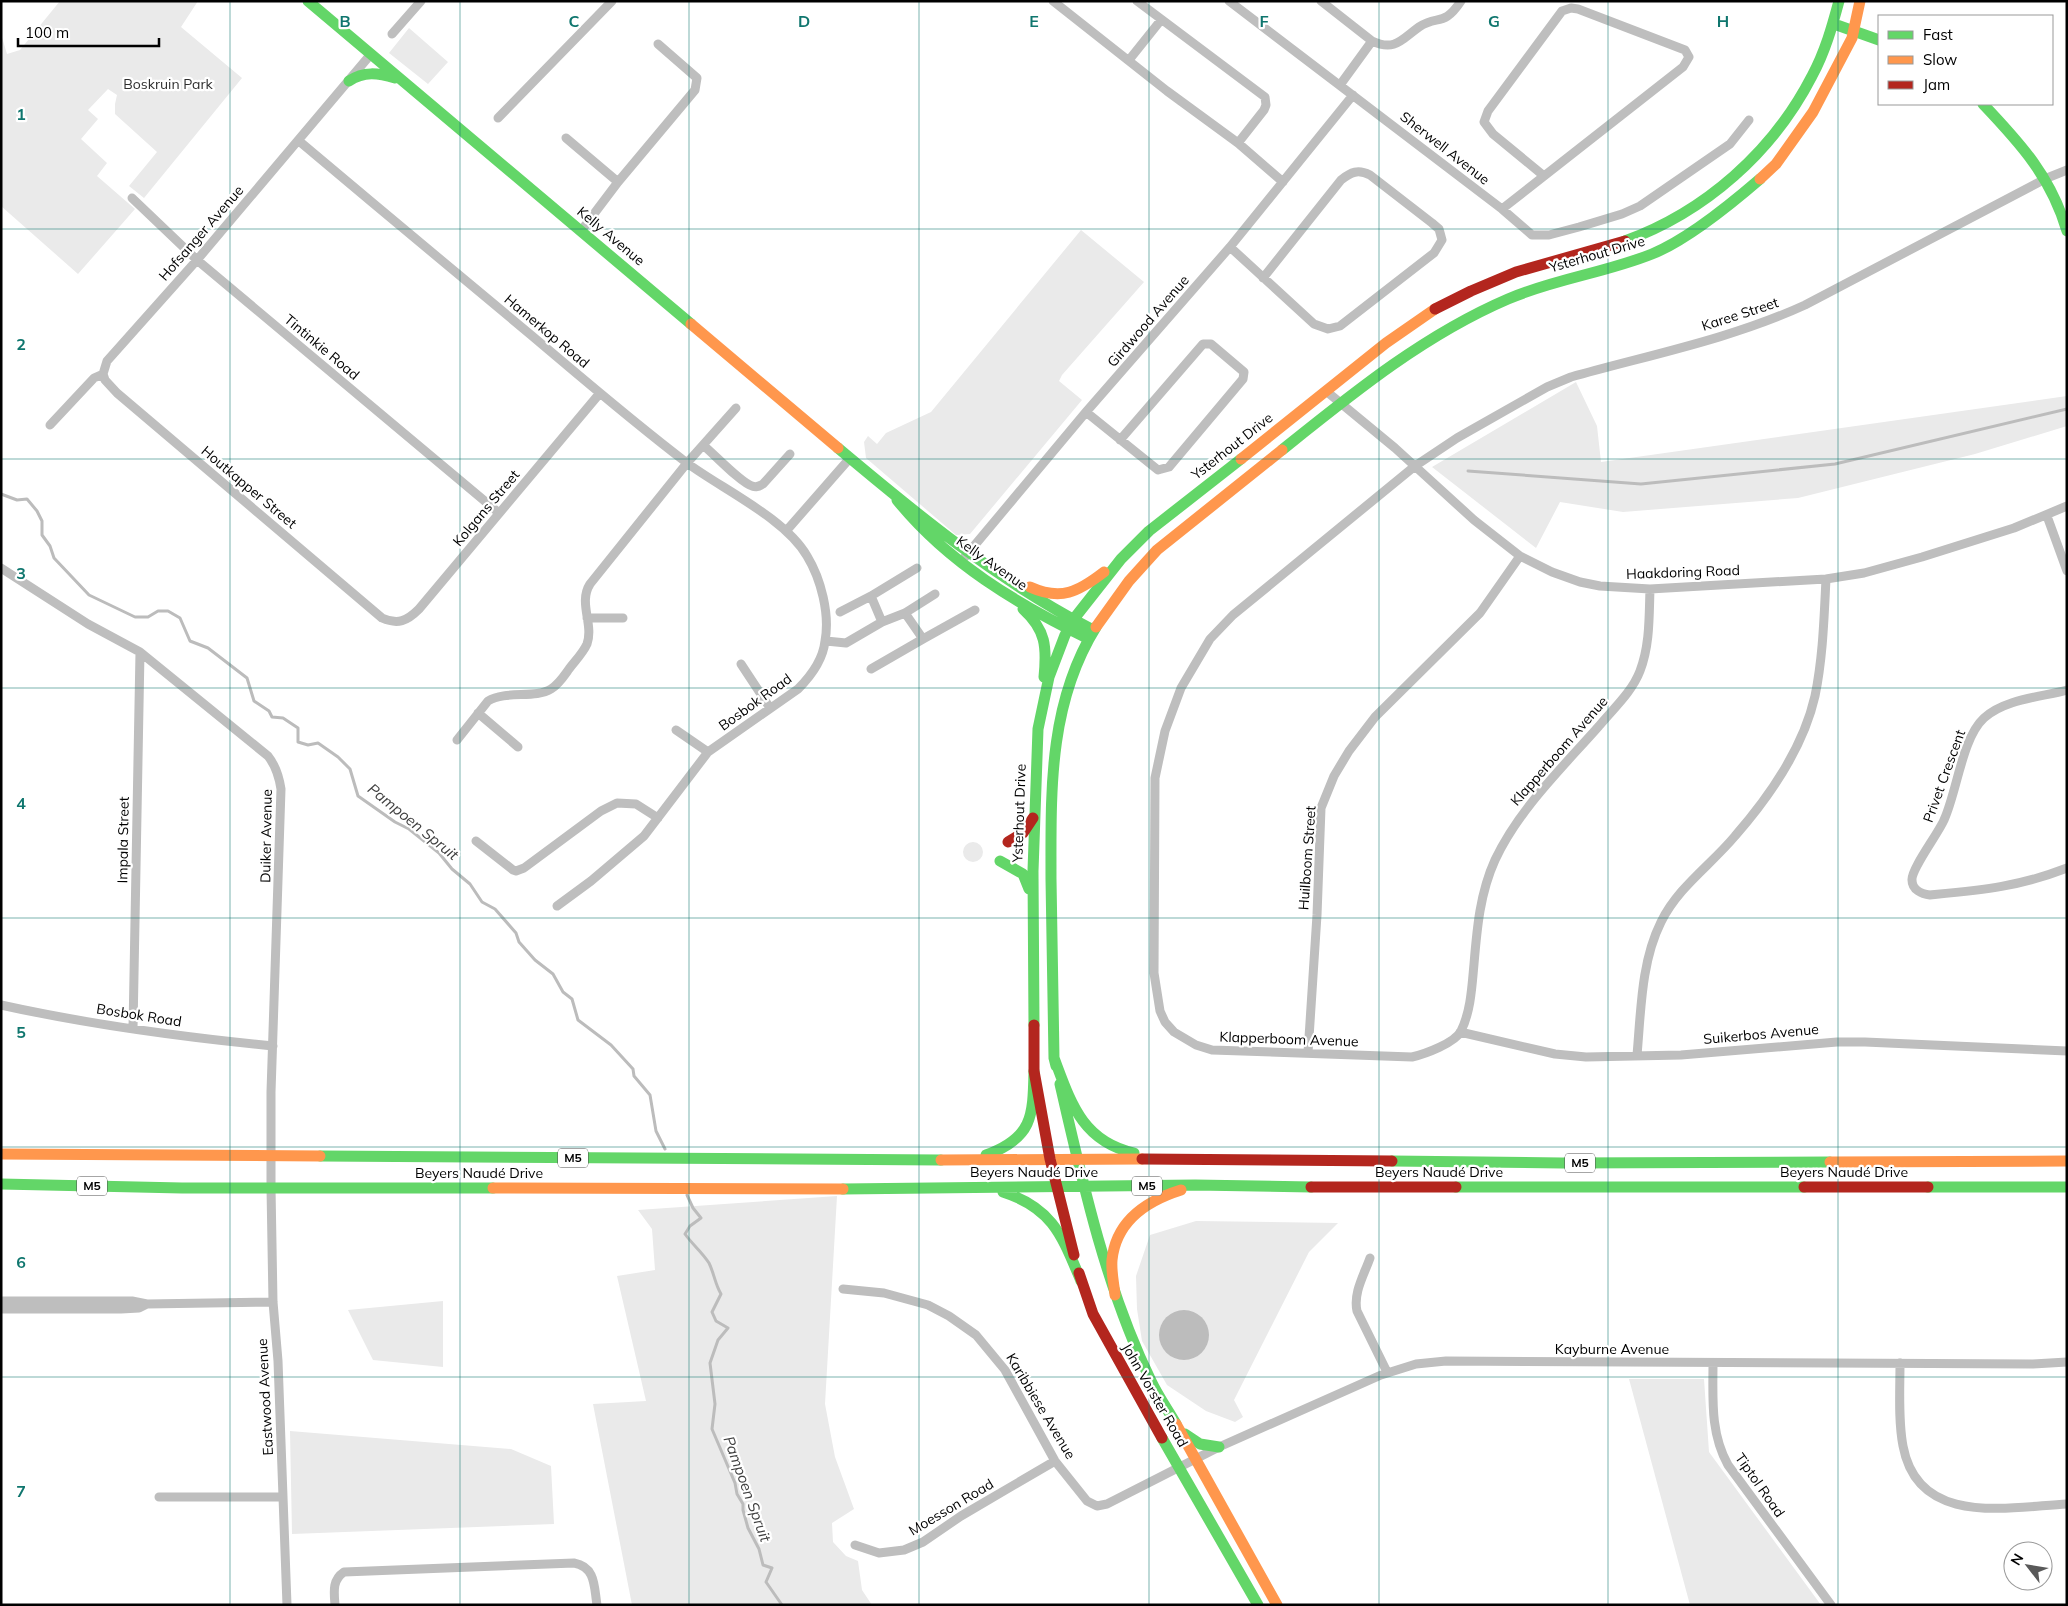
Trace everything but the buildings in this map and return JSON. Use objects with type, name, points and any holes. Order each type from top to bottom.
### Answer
[{"type":"main road","name":"Kelly Avenue","points":[[308,1],[894,495],[912,507],[991,583],[1070,625],[1091,634]]},
{"type":"main road","name":"Ysterhout Drive","points":[[1057,1187],[1034,1071],[1034,816],[1038,729],[1041,708],[1049,677],[1070,625],[1121,559],[1149,531],[1408,327],[1460,295],[1485,284],[1546,262],[1636,238],[1676,218],[1702,202],[1746,167],[1801,97],[1821,59],[1834,24],[1839,1]]},
{"type":"main road","name":"Ysterhout Drive","points":[[1085,1186],[1054,1058],[1052,860],[1055,746],[1059,719],[1066,689],[1091,634],[1119,592],[1157,550],[1340,403],[1392,364],[1472,316],[1508,299],[1547,284],[1630,262],[1654,253],[1676,241],[1733,202],[1776,164],[1796,138],[1831,79],[1855,30],[1860,1]]},
{"type":"main road","points":[[1834,24],[1878,40]]},
{"type":"main road","points":[[349,81],[357,76],[376,72],[401,81]]},
{"type":"main road","points":[[1983,105],[2027,150],[2047,178],[2059,205],[2067,230]]},
{"type":"main road","name":"Kelly Avenue","points":[[964,558],[996,572],[1070,625]]},
{"type":"main road","points":[[996,572],[1034,590],[1059,594],[1076,592],[1086,587],[1121,559]]},
{"type":"main road","points":[[991,583],[1032,617],[1044,636],[1046,667],[1041,708]]},
{"type":"main road","points":[[1008,842],[1023,832],[1034,816]]},
{"type":"main road","points":[[1000,862],[1023,874],[1033,903]]},
{"type":"main road","points":[[1054,1058],[1074,1110],[1084,1125],[1110,1148],[1124,1152],[1183,1159]]},
{"type":"main road","points":[[969,1160],[1007,1148],[1018,1140],[1027,1128],[1032,1115],[1034,1071]]},
{"type":"main road","name":"Beyers Naudé Drive","points":[[1,1154],[969,1160],[1077,1158],[1562,1163],[2067,1161]]},
{"type":"main road","name":"Beyers Naudé Drive","points":[[1,1184],[173,1188],[1057,1187],[1195,1185],[1292,1187],[2067,1187]]},
{"type":"main road","points":[[1115,1295],[1112,1261],[1115,1242],[1129,1218],[1149,1201],[1195,1185]]},
{"type":"main road","name":"John Vorster Road","points":[[1085,1186],[1115,1295],[1130,1334],[1152,1382],[1197,1458],[1277,1605]]},
{"type":"main road","points":[[972,1187],[1017,1195],[1046,1213],[1056,1226],[1081,1281]]},
{"type":"main road","name":"John Vorster Road","points":[[1057,1187],[1081,1281],[1093,1314],[1128,1379],[1180,1466],[1258,1605]]},
{"type":"main road","points":[[1178,1428],[1200,1444],[1219,1447]]},
{"type":"street","points":[[392,34],[421,1]]},
{"type":"street","points":[[498,118],[612,1]]},
{"type":"street","points":[[1053,1],[1167,91],[1238,143],[1283,182]]},
{"type":"street","points":[[1137,1],[1265,97],[1266,105],[1264,110],[1238,143]]},
{"type":"street","name":"Sherwell Avenue","points":[[1229,1],[1502,209],[1532,235],[1549,235],[1579,227],[1622,214],[1640,206],[1730,144],[1749,120]]},
{"type":"street","points":[[1321,1],[1372,42],[1381,46],[1402,42],[1420,27],[1448,17],[1461,1]]},
{"type":"street","points":[[1502,209],[1683,67],[1689,56],[1685,50],[1578,9],[1571,8],[1562,11],[1488,111],[1484,122],[1493,134],[1544,176]]},
{"type":"street","points":[[1129,60],[1162,20]]},
{"type":"street","points":[[1340,85],[1372,42]]},
{"type":"street","points":[[581,230],[698,84],[697,78],[691,71],[658,44]]},
{"type":"street","name":"Hofsanger Avenue","points":[[50,425],[94,378],[103,374],[107,361],[197,260],[371,54]]},
{"type":"street","name":"Girdwood Avenue","points":[[964,558],[1086,412],[1230,247],[1353,95]]},
{"type":"street","points":[[566,138],[618,182]]},
{"type":"street","name":"Hamerkop Road","points":[[298,141],[600,393],[687,463],[787,530]]},
{"type":"street","name":"Karee Street","points":[[1415,466],[1457,438],[1547,386],[1571,377],[1746,328],[1805,306],[2047,178],[2067,170]]},
{"type":"street","points":[[1230,247],[1263,278],[1314,324],[1322,328],[1333,329],[1340,326],[1434,253],[1442,240],[1441,234],[1432,222],[1378,181],[1362,171],[1356,171],[1349,173],[1341,180],[1263,278]]},
{"type":"street","name":"Tintinkie Road","points":[[132,198],[197,260],[500,513]]},
{"type":"street","points":[[1086,412],[1120,440],[1158,470],[1169,467],[1243,380],[1244,372],[1211,344],[1203,344],[1120,440]]},
{"type":"street","name":"Houtkapper Street","points":[[103,374],[105,380],[117,393],[382,618]]},
{"type":"street","name":"Haakdoring Road","points":[[1326,391],[1415,466],[1474,520],[1520,556],[1552,572],[1580,582],[1600,586],[1650,589],[1826,579],[1864,573],[1892,566],[2046,516],[2067,506]]},
{"type":"street","name":"Kolgans Street","points":[[382,618],[397,622],[405,621],[411,616],[600,393]]},
{"type":"street","points":[[456,740],[488,701],[497,697],[546,691],[555,686],[584,650],[588,636],[585,595],[590,584],[687,463],[736,408]]},
{"type":"street","points":[[703,445],[742,480],[753,487],[763,484],[790,454]]},
{"type":"street","points":[[787,530],[850,458]]},
{"type":"street","name":"Klapperboom Avenue","points":[[1415,466],[1233,615],[1210,639],[1181,688],[1165,731],[1155,778],[1154,973],[1156,996],[1165,1022],[1184,1039],[1212,1050],[1412,1057],[1426,1054],[1438,1048],[1460,1032],[1470,1000],[1480,911],[1490,870],[1512,827],[1631,688],[1639,674],[1648,642],[1650,589]]},
{"type":"street","points":[[2046,516],[2067,572]]},
{"type":"street","name":"Bosbok Road","points":[[556,906],[591,881],[644,836],[708,752],[798,689],[808,679],[816,666],[826,641],[825,618],[820,588],[807,556],[787,530]]},
{"type":"street","name":"Huilboom Street","points":[[1308,1053],[1317,915],[1321,808],[1334,776],[1349,750],[1375,717],[1480,613],[1520,556]]},
{"type":"street","name":"Duiker Avenue","points":[[1,568],[88,624],[140,652],[268,756],[277,770],[281,788],[273,1046],[271,1188]]},
{"type":"street","points":[[840,612],[917,568]]},
{"type":"street","points":[[1638,1055],[1646,969],[1650,951],[1662,920],[1683,890],[1734,838],[1762,804],[1790,760],[1805,727],[1819,676],[1826,579]]},
{"type":"street","points":[[826,641],[846,643],[882,622],[905,613],[935,594]]},
{"type":"street","points":[[871,596],[882,622]]},
{"type":"street","points":[[871,668],[975,610]]},
{"type":"street","points":[[905,613],[923,639]]},
{"type":"street","points":[[587,618],[623,618]]},
{"type":"street","name":"Impala Street","points":[[133,1029],[140,652]]},
{"type":"street","points":[[741,664],[770,708]]},
{"type":"street","name":"Privet Crescent","points":[[2067,690],[2002,707],[1983,719],[1970,742],[1946,818],[1911,878],[1912,883],[1919,892],[1930,896],[2011,886],[2039,879],[2067,868]]},
{"type":"street","points":[[478,713],[518,748]]},
{"type":"street","points":[[676,730],[708,752]]},
{"type":"street","points":[[476,841],[516,871],[524,868],[601,811],[617,803],[636,804],[658,818]]},
{"type":"street","name":"Bosbok Road","points":[[1,1005],[46,1015],[133,1029],[273,1046]]},
{"type":"street","name":"Suikerbos Avenue","points":[[1460,1032],[1572,1056],[1681,1054],[1836,1042],[2067,1051]]},
{"type":"street","name":"Eastwood Avenue","points":[[271,1188],[273,1302],[278,1361],[287,1605]]},
{"type":"street","points":[[1370,1258],[1356,1294],[1355,1304],[1387,1372]]},
{"type":"street","name":"Karibbiese Avenue","points":[[843,1289],[884,1293],[928,1306],[949,1316],[976,1335],[1006,1370],[1055,1461],[1087,1500],[1097,1506],[1107,1504],[1180,1466]]},
{"type":"street","points":[[1,1301],[139,1301],[148,1304],[273,1302]]},
{"type":"street","points":[[1,1309],[121,1309],[139,1308],[148,1304]]},
{"type":"street","name":"Kayburne Avenue","points":[[1180,1466],[1387,1372],[1416,1364],[1446,1361],[2033,1364],[2067,1362]]},
{"type":"street","name":"Tiptol Road","points":[[1713,1363],[1714,1416],[1720,1450],[1728,1465],[1830,1605]]},
{"type":"street","points":[[1900,1363],[1903,1446],[1910,1468],[1930,1492],[1952,1504],[1969,1508],[2067,1504]]},
{"type":"street","name":"Moesson Road","points":[[855,1545],[879,1553],[904,1550],[923,1542],[961,1516],[1055,1461]]},
{"type":"street","points":[[159,1497],[283,1497]]},
{"type":"street","points":[[335,1605],[334,1587],[336,1579],[344,1572],[574,1563],[585,1566],[592,1573],[597,1605]]},
{"type":"green space","name":"Boskruin Park","points":[[60,1],[198,1],[181,27],[242,78],[144,198],[129,186],[157,152],[115,114],[117,95],[108,89],[88,110],[98,119],[81,139],[107,163],[97,176],[135,209],[78,274],[1,206],[1,34],[7,54],[20,50]]},
{"type":"green space","points":[[409,28],[448,62],[428,84],[389,53]]},
{"type":"green space","points":[[1081,230],[1144,282],[1062,375],[1059,381],[1082,400],[970,534],[956,535],[866,458],[864,442],[868,436],[877,444],[886,433],[931,412]]},
{"type":"green space","points":[[1576,382],[1597,426],[1601,462],[2067,396],[2067,426],[1975,454],[1798,498],[1623,512],[1560,502],[1536,548],[1432,467]]},
{"type":"green space","points":[[973,842],[980,845],[983,852],[980,859],[973,862],[966,859],[963,852],[966,845]]},
{"type":"green space","points":[[837,1196],[825,1404],[835,1457],[854,1509],[832,1523],[833,1542],[846,1556],[858,1561],[862,1590],[872,1605],[632,1605],[593,1404],[646,1401],[617,1276],[655,1270],[652,1229],[638,1210]]},
{"type":"green space","points":[[1196,1221],[1338,1223],[1309,1252],[1234,1400],[1243,1417],[1235,1422],[1206,1411],[1167,1385],[1142,1341],[1137,1309],[1136,1276],[1150,1235]]},
{"type":"green space","points":[[443,1301],[443,1367],[373,1360],[348,1310]]},
{"type":"green space","points":[[1629,1379],[1704,1379],[1709,1452],[1821,1605],[1690,1605]]},
{"type":"green space","points":[[290,1431],[511,1449],[551,1466],[554,1524],[292,1534]]},
{"type":"shaded area","points":[[1179,1310],[1189,1310],[1202,1317],[1209,1330],[1209,1340],[1202,1353],[1189,1360],[1179,1360],[1170,1356],[1163,1349],[1159,1340],[1159,1330],[1163,1321],[1170,1314]]},
{"type":"waterway","points":[[1468,471],[1641,484],[1835,464],[2067,409]]},
{"type":"waterway","name":"Pampoen Spruit","points":[[1,494],[17,500],[27,499],[37,511],[42,521],[42,535],[50,546],[54,558],[89,595],[135,617],[148,617],[158,611],[168,611],[180,618],[190,641],[208,648],[247,678],[254,701],[269,711],[272,717],[283,718],[298,728],[298,742],[308,745],[318,743],[338,757],[350,769],[358,796],[395,822],[409,829],[439,853],[452,869],[470,884],[482,902],[495,909],[516,933],[519,942],[535,960],[553,974],[563,992],[572,999],[578,1020],[611,1045],[633,1069],[634,1076],[650,1095],[656,1131],[665,1149]]},
{"type":"waterway","name":"Pampoen Spruit","points":[[687,1195],[693,1208],[701,1218],[690,1226],[685,1234],[709,1263],[721,1294],[712,1312],[716,1321],[728,1328],[718,1340],[710,1363],[715,1404],[712,1429],[735,1483],[737,1494],[743,1504],[748,1528],[759,1549],[763,1565],[772,1568],[766,1582],[782,1605]]},
{"type":"traffic: fast","points":[[308,1],[691,324]]},
{"type":"traffic: fast","points":[[1625,241],[1654,229],[1682,214],[1709,196],[1757,154],[1778,130],[1796,104],[1817,67],[1831,30],[1839,1]]},
{"type":"traffic: fast","points":[[1834,24],[1878,40]]},
{"type":"traffic: fast","points":[[349,81],[366,74],[395,78]]},
{"type":"traffic: fast","points":[[1984,105],[2033,162],[2052,194],[2067,231]]},
{"type":"traffic: fast","points":[[1282,450],[1335,407],[1390,367],[1447,330],[1477,313],[1525,292],[1634,261],[1666,248],[1708,221],[1760,179]]},
{"type":"traffic: fast","points":[[838,448],[929,523],[992,569],[1058,611],[1093,630]]},
{"type":"traffic: fast","points":[[1034,1025],[1033,871],[1038,729],[1049,677],[1065,635],[1073,620],[1121,559],[1149,531],[1241,459]]},
{"type":"traffic: fast","points":[[897,500],[938,543],[985,580],[1062,626],[1089,639]]},
{"type":"traffic: fast","points":[[1023,609],[1041,632],[1045,648],[1044,677]]},
{"type":"traffic: fast","points":[[1056,1066],[1054,1058],[1051,879],[1053,781],[1061,718],[1069,687],[1080,656],[1096,627]]},
{"type":"traffic: fast","points":[[1000,861],[1023,874],[1029,889]]},
{"type":"traffic: fast","points":[[1054,1058],[1073,1105],[1090,1130],[1116,1147],[1134,1153]]},
{"type":"traffic: fast","points":[[986,1155],[1002,1148],[1022,1133],[1031,1113],[1034,1071]]},
{"type":"traffic: fast","points":[[1060,1084],[1087,1198],[1108,1273],[1135,1346],[1151,1381],[1176,1424]]},
{"type":"traffic: fast","points":[[320,1156],[941,1160]]},
{"type":"traffic: fast","points":[[1392,1161],[1562,1163],[1830,1162]]},
{"type":"traffic: fast","points":[[1,1184],[182,1188],[493,1188]]},
{"type":"traffic: fast","points":[[843,1189],[1195,1185],[1311,1187]]},
{"type":"traffic: fast","points":[[1456,1187],[1804,1187]]},
{"type":"traffic: fast","points":[[1928,1187],[2067,1187]]},
{"type":"traffic: fast","points":[[1003,1192],[1034,1206],[1045,1215],[1061,1237],[1081,1281]]},
{"type":"traffic: fast","points":[[1185,1434],[1200,1444],[1219,1447]]},
{"type":"traffic: fast","points":[[1162,1438],[1258,1605]]},
{"type":"traffic: slow","points":[[1760,179],[1776,164],[1813,112],[1852,38],[1860,1]]},
{"type":"traffic: slow","points":[[1241,459],[1386,343],[1435,309]]},
{"type":"traffic: slow","points":[[691,324],[838,448]]},
{"type":"traffic: slow","points":[[1096,627],[1129,581],[1157,550],[1282,450]]},
{"type":"traffic: slow","points":[[1030,587],[1060,594],[1086,585],[1104,572]]},
{"type":"traffic: slow","points":[[1,1154],[320,1156]]},
{"type":"traffic: slow","points":[[941,1160],[1142,1159]]},
{"type":"traffic: slow","points":[[1830,1162],[2067,1161]]},
{"type":"traffic: slow","points":[[493,1188],[843,1189]]},
{"type":"traffic: slow","points":[[1115,1295],[1112,1260],[1115,1246],[1126,1224],[1135,1214],[1156,1200],[1181,1190]]},
{"type":"traffic: slow","points":[[1176,1424],[1277,1605]]},
{"type":"traffic: jam","points":[[1435,309],[1516,272],[1625,241]]},
{"type":"traffic: jam","points":[[1008,842],[1023,833],[1033,818]]},
{"type":"traffic: jam","points":[[1034,1025],[1034,1071],[1050,1159],[1074,1255]]},
{"type":"traffic: jam","points":[[1142,1159],[1392,1161]]},
{"type":"traffic: jam","points":[[1311,1187],[1456,1187]]},
{"type":"traffic: jam","points":[[1804,1187],[1928,1187]]},
{"type":"traffic: jam","points":[[1079,1273],[1093,1314],[1162,1438]]}]
